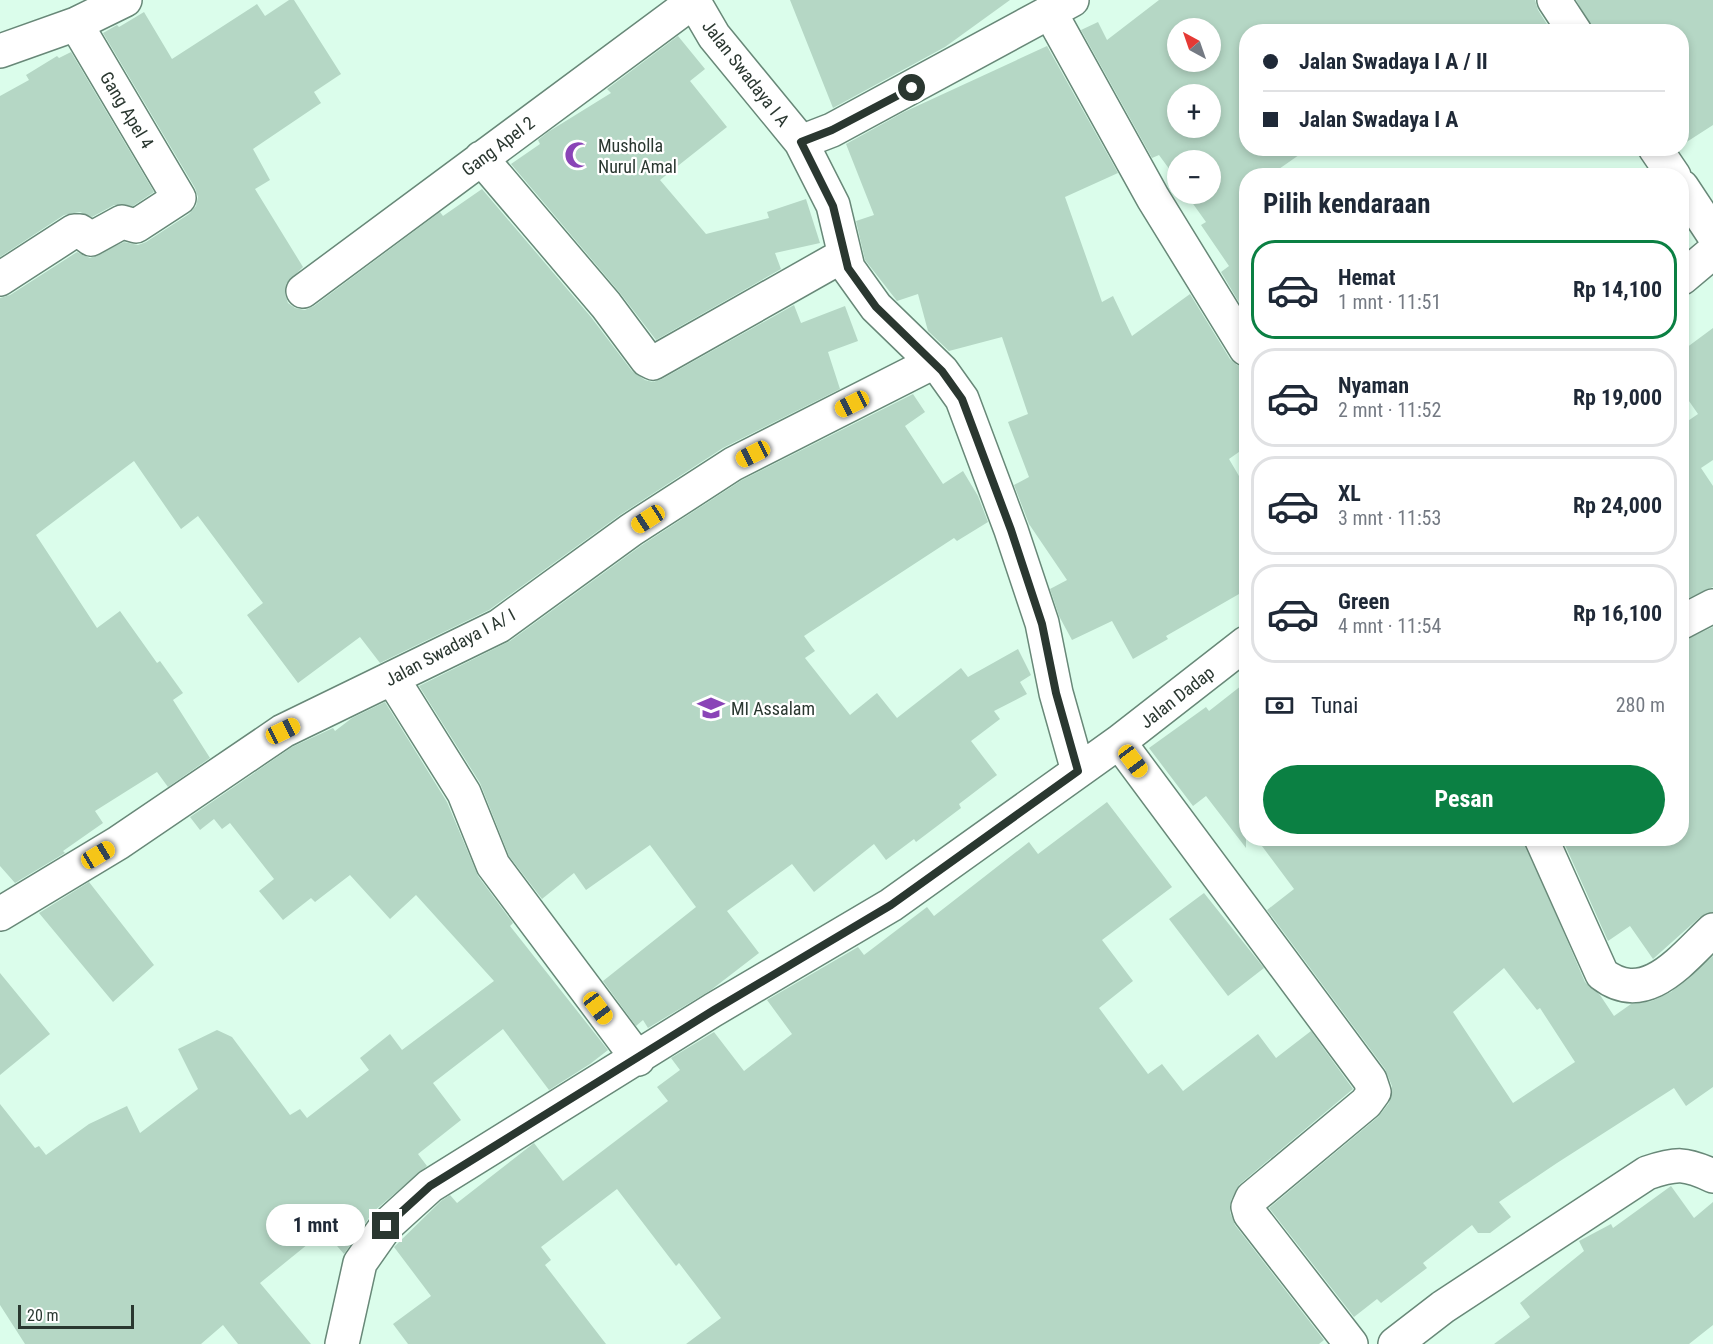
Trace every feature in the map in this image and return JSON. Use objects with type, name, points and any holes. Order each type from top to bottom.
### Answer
[{"type":"street","points":[[0,51],[76,24],[125,0]]},
{"type":"street","name":"Jalan Swadaya I A","points":[[693,0],[714,36],[801,142],[833,206],[848,268],[876,307],[942,371],[962,399],[1011,530],[1042,624],[1056,693],[1078,771]]},
{"type":"street","name":"Gang Apel 2","points":[[303,291],[693,0]]},
{"type":"street","points":[[1554,0],[1570,24]]},
{"type":"street","points":[[801,142],[832,130],[1061,7],[1153,198],[1239,338]]},
{"type":"street","name":"Gang Apel 4","points":[[0,279],[74,231],[80,231],[91,239],[122,222],[139,225],[177,200],[178,196],[76,24]]},
{"type":"street","points":[[481,158],[606,305],[647,360],[653,363],[844,255]]},
{"type":"street","points":[[1689,198],[1713,234]]},
{"type":"street","points":[[1689,272],[1713,252]]},
{"type":"street","name":"Jalan Swadaya I A/ I","points":[[0,914],[118,843],[283,731],[499,626],[631,530],[733,464],[932,363]]},
{"type":"street","points":[[1689,618],[1713,606]]},
{"type":"street","name":"Jalan Dadap","points":[[1078,771],[1239,648]]},
{"type":"street","points":[[392,678],[464,793],[493,866],[638,1059]]},
{"type":"street","points":[[1119,742],[1370,1080],[1374,1092],[1366,1103],[1252,1197],[1248,1207],[1250,1214],[1350,1344]]},
{"type":"street","points":[[342,1344],[360,1263],[386,1226],[430,1186],[714,1010],[891,905],[1078,771]]},
{"type":"street","points":[[1545,846],[1602,974],[1616,985],[1642,986],[1662,977],[1713,930]]},
{"type":"street","points":[[1395,1344],[1443,1307],[1647,1173],[1667,1166],[1688,1164],[1713,1176]]},
{"type":"building","points":[[289,0],[294,0],[341,74],[314,92],[321,103],[253,149],[270,180],[255,189],[303,267],[286,284],[285,294],[288,303],[295,308],[305,310],[314,306],[440,212],[443,216],[482,189],[591,317],[632,371],[645,380],[653,382],[662,379],[794,305],[801,323],[845,306],[858,341],[828,352],[840,389],[723,448],[620,515],[489,610],[380,663],[360,637],[298,683],[247,615],[263,603],[198,516],[181,529],[134,461],[36,535],[97,628],[120,611],[157,663],[160,661],[183,693],[173,700],[210,758],[168,787],[157,772],[95,811],[103,823],[63,851],[65,853],[15,883],[0,866],[0,298],[10,295],[77,252],[90,258],[124,242],[138,245],[146,242],[189,214],[196,206],[198,197],[195,188],[103,33],[117,25],[119,27],[144,12],[172,59],[257,4],[265,16]]},
{"type":"building","points":[[790,0],[1010,0],[945,47],[833,108]]},
{"type":"building","points":[[1159,0],[1535,0],[1547,24],[1239,24],[1239,156],[1298,156],[1280,168],[1239,168],[1239,302],[1221,272],[1229,266],[1201,225],[1206,222],[1193,204],[1221,204],[1221,150],[1167,150],[1167,166],[1159,155],[1152,158],[1081,30],[1098,22],[1107,40]]},
{"type":"building","points":[[1576,0],[1713,0],[1713,125],[1689,140],[1689,24],[1590,24]]},
{"type":"building","points":[[678,36],[705,69],[690,81],[727,127],[660,180],[706,234],[769,218],[767,212],[806,199],[820,243],[775,253],[781,269],[656,340],[620,293],[511,164],[540,144],[538,140],[548,132],[611,93],[607,89]]},
{"type":"building","points":[[1047,46],[1118,173],[1065,197],[1102,302],[1113,296],[1132,336],[1190,294],[1230,359],[1239,366],[1239,452],[1229,459],[1239,476],[1239,594],[1166,636],[1168,639],[1133,659],[1112,621],[1072,640],[1059,616],[1050,589],[1067,580],[1029,524],[1014,485],[1029,477],[1008,422],[1028,414],[1002,337],[949,351],[928,331],[918,294],[897,301],[865,260],[856,221],[874,215],[846,144],[904,112]]},
{"type":"building","points":[[71,52],[154,192],[133,206],[114,205],[92,217],[80,212],[64,215],[0,257],[0,96],[29,80],[26,75],[57,56],[59,58]]},
{"type":"building","points":[[1713,328],[1713,460],[1701,468],[1713,486],[1713,587],[1689,598],[1689,420],[1698,414],[1689,401],[1689,346]]},
{"type":"building","points":[[913,394],[925,412],[905,426],[943,484],[963,471],[978,496],[988,522],[957,541],[954,538],[804,636],[815,651],[805,658],[850,715],[877,693],[897,718],[961,668],[968,677],[1018,649],[1031,675],[1020,682],[1027,694],[994,711],[1000,719],[971,741],[997,775],[959,804],[961,808],[916,842],[914,839],[886,860],[874,844],[814,892],[792,864],[727,911],[759,953],[711,990],[648,1028],[643,1020],[636,1026],[603,981],[696,907],[650,845],[586,890],[574,873],[542,899],[509,856],[480,783],[419,686],[510,641],[642,545],[742,480]]},
{"type":"building","points":[[1713,627],[1713,912],[1700,917],[1653,959],[1630,926],[1608,941],[1565,846],[1689,846],[1689,638]]},
{"type":"building","points":[[1239,687],[1239,839],[1206,796],[1193,806],[1149,748],[1206,707],[1209,711]]},
{"type":"building","points":[[385,702],[447,802],[478,876],[513,923],[510,926],[608,1050],[549,1090],[503,1029],[433,1083],[461,1120],[418,1154],[427,1166],[373,1212],[344,1254],[324,1231],[260,1283],[311,1344],[238,1344],[223,1325],[201,1344],[25,1344],[0,1305],[0,1104],[35,1148],[39,1146],[46,1155],[89,1124],[127,1106],[140,1133],[198,1089],[178,1049],[217,1030],[232,1037],[290,1115],[300,1109],[307,1118],[369,1070],[360,1058],[390,1034],[402,1050],[494,981],[416,895],[390,919],[350,875],[315,902],[311,898],[283,920],[259,891],[274,879],[230,823],[222,829],[214,819],[200,830],[190,817],[292,747],[333,728],[335,731],[352,718]]},
{"type":"building","points":[[1107,802],[1172,887],[1102,940],[1133,981],[1099,1008],[1148,1074],[1162,1064],[1183,1091],[1258,1034],[1276,1058],[1311,1031],[1353,1089],[1240,1184],[1231,1200],[1230,1212],[1235,1225],[1324,1340],[1319,1344],[686,1344],[721,1318],[679,1263],[676,1266],[617,1189],[541,1247],[551,1260],[545,1265],[606,1344],[408,1344],[393,1324],[431,1296],[394,1247],[441,1201],[450,1195],[457,1203],[534,1143],[563,1181],[668,1101],[657,1087],[680,1070],[671,1058],[714,1032],[744,1071],[792,1034],[767,1000],[858,947],[864,955],[927,907],[934,916],[1029,842],[1038,854]]},
{"type":"building","points":[[1262,846],[1526,846],[1585,982],[1600,995],[1614,1016],[1631,1004],[1652,1001],[1671,992],[1713,956],[1713,1087],[1686,1106],[1674,1088],[1499,1202],[1511,1217],[1490,1233],[1478,1233],[1472,1225],[1423,1263],[1427,1268],[1381,1303],[1377,1299],[1354,1317],[1269,1208],[1378,1117],[1389,1103],[1392,1086],[1385,1069],[1267,910],[1294,889]],"holes":[[[1504,968],[1537,1010],[1540,1008],[1575,1062],[1513,1103],[1453,1012]]]},
{"type":"building","points":[[89,882],[154,965],[113,1002],[39,913]]},
{"type":"building","points":[[1204,893],[1264,968],[1228,996],[1169,919]]},
{"type":"building","points":[[0,973],[50,1034],[0,1075]]},
{"type":"building","points":[[1671,1186],[1694,1218],[1713,1202],[1713,1325],[1689,1344],[1494,1344],[1530,1317],[1520,1303],[1584,1251],[1579,1241],[1611,1224],[1613,1228]]},
{"type":"place","name":"Musholla Nurul Amal","points":[[578,155]]},
{"type":"place","name":"MI Assalam","points":[[711,708]]},
{"type":"route","points":[[386,1226],[430,1186],[714,1010],[891,905],[1078,771],[1056,693],[1042,624],[1011,530],[962,399],[942,371],[876,307],[848,268],[833,206],[801,142],[832,130],[912,88]]}]
